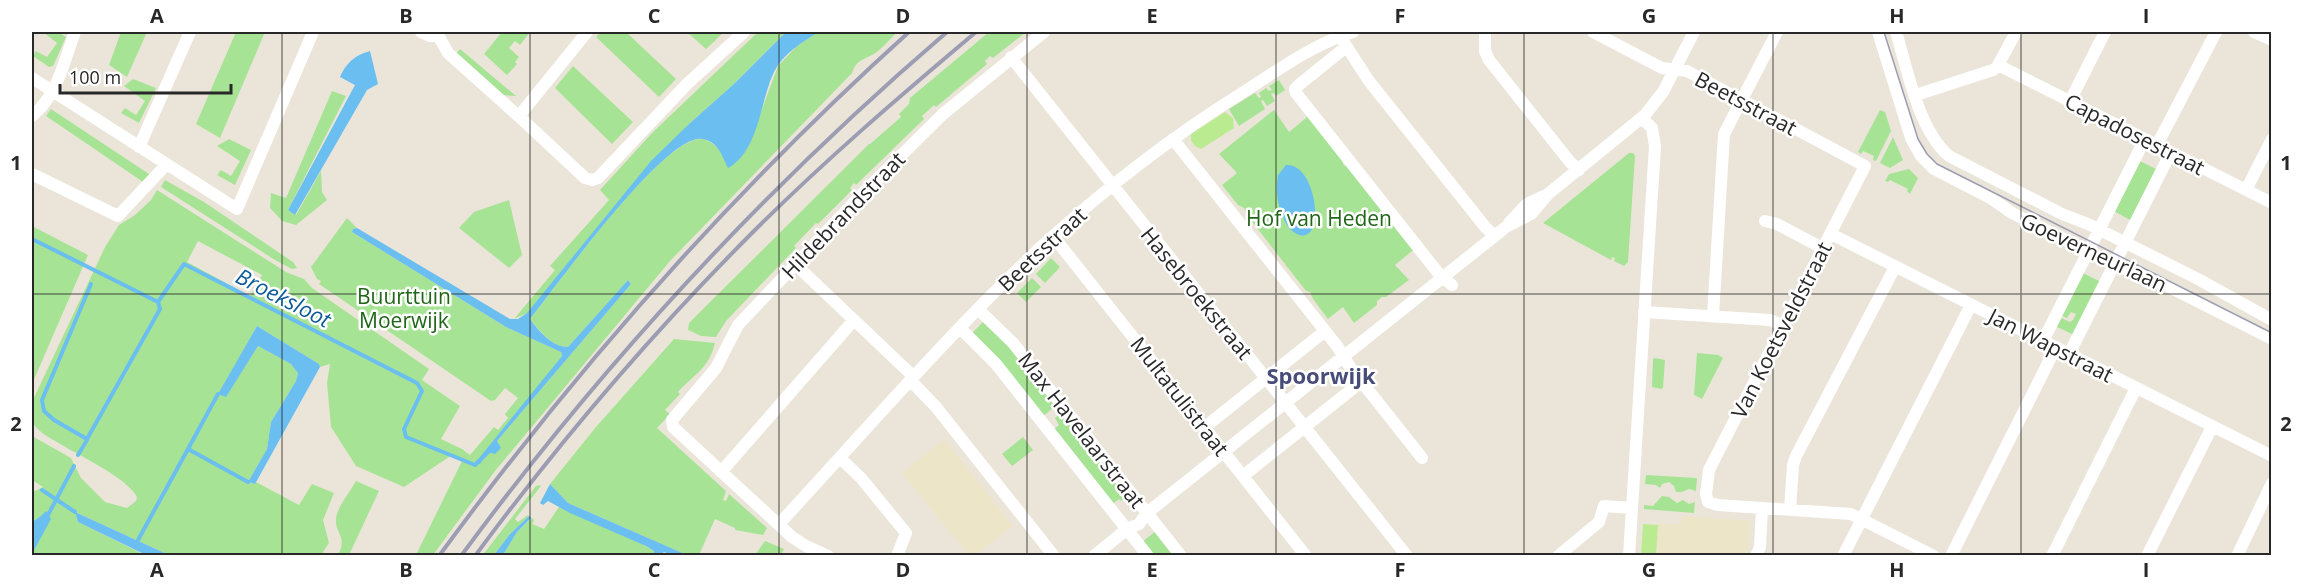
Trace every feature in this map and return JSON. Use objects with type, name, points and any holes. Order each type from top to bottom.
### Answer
[{"type":"street","points":[[32,116],[47,101],[52,92],[75,32]]},
{"type":"street","points":[[139,147],[190,32]]},
{"type":"street","points":[[32,78],[237,209],[313,32]]},
{"type":"street","points":[[422,32],[430,36],[439,33],[448,53],[585,178],[592,180],[598,178],[687,84],[744,32]]},
{"type":"street","points":[[519,116],[587,32]]},
{"type":"street","name":"Hildebrandstraat","points":[[722,472],[674,428],[671,422],[716,368],[734,330],[922,134],[1011,57],[1044,32]]},
{"type":"street","name":"Beetsstraat","points":[[778,524],[978,309],[1053,236],[1113,185],[1173,139],[1260,82],[1353,32]]},
{"type":"street","points":[[1485,32],[1485,51],[1489,60],[1578,170]]},
{"type":"street","name":"Beetsstraat","points":[[1593,32],[1662,68],[1687,71],[1865,166]]},
{"type":"street","points":[[1094,555],[1127,529],[1139,524],[1147,513],[1344,357],[1447,281],[1495,236],[1506,227],[1531,214],[1548,194],[1642,118],[1663,92],[1694,32]]},
{"type":"street","points":[[1713,316],[1724,135],[1777,32]]},
{"type":"street","name":"Goeverneurlaan","points":[[1878,32],[1911,138],[1923,158],[1940,173],[1992,199],[2012,213],[2114,264],[2155,280],[2271,339]]},
{"type":"street","points":[[1896,32],[1916,95],[1992,71],[1998,65],[2016,32]]},
{"type":"street","points":[[2070,101],[2105,32]]},
{"type":"street","points":[[2157,145],[2216,32]]},
{"type":"street","points":[[2255,32],[2271,40]]},
{"type":"street","points":[[1447,281],[1299,98],[1295,89],[1342,38],[1374,89],[1486,228],[1495,236]]},
{"type":"street","name":"Hasebroekstraat","points":[[1011,57],[1407,555]]},
{"type":"street","name":"Capadosestraat","points":[[1998,65],[2271,203]]},
{"type":"street","name":"Goeverneurlaan","points":[[1916,95],[1928,129],[1938,146],[1953,159],[2062,214],[2125,242],[2271,320]]},
{"type":"street","points":[[1629,555],[1655,138],[1652,128],[1642,118]]},
{"type":"street","points":[[1173,139],[1422,458]]},
{"type":"street","points":[[2043,341],[2145,139]]},
{"type":"street","points":[[2246,190],[2271,139]]},
{"type":"street","points":[[2069,354],[2171,152]]},
{"type":"street","points":[[32,174],[118,216],[166,165]]},
{"type":"street","name":"Van Koetsveldstraat","points":[[1762,508],[1714,505],[1708,502],[1709,470],[1865,166]]},
{"type":"street","points":[[1765,221],[1777,224],[1824,249]]},
{"type":"street","name":"Jan Wapstraat","points":[[1831,234],[2271,456]]},
{"type":"street","name":"Multatulistraat","points":[[1053,236],[1306,555]]},
{"type":"street","points":[[795,264],[912,379],[1054,555]]},
{"type":"street","points":[[1790,510],[1795,458],[1895,267]]},
{"type":"street","points":[[1844,555],[1971,305]]},
{"type":"street","name":"Max Havelaarstraat","points":[[978,309],[1012,343],[1181,555]]},
{"type":"street","points":[[1644,312],[1772,320],[1784,326]]},
{"type":"street","points":[[828,555],[799,542],[722,472],[854,320]]},
{"type":"street","name":"Max Havelaarstraat","points":[[960,328],[996,364],[1148,555]]},
{"type":"street","points":[[1205,427],[1325,331]]},
{"type":"street","points":[[1951,555],[2056,348]]},
{"type":"street","points":[[1244,476],[1361,382]]},
{"type":"street","points":[[2052,555],[2136,388]]},
{"type":"street","points":[[2146,555],[2212,427]]},
{"type":"street","points":[[840,458],[861,478],[906,533],[897,555]]},
{"type":"street","points":[[2238,555],[2271,483]]},
{"type":"street","points":[[1558,555],[1599,522],[1604,506],[1632,508]]},
{"type":"street","points":[[1756,555],[1760,547],[1762,508],[1849,514],[1934,555]]},
{"type":"shaded area","points":[[944,439],[1013,526],[976,555],[969,555],[902,473]]},
{"type":"shaded area","points":[[1681,516],[1750,521],[1748,544],[1750,545],[1744,555],[1656,556],[1658,523],[1681,525]]},
{"type":"green space","points":[[43,32],[58,32],[66,37],[53,66],[49,67],[33,56],[36,51],[47,57],[57,43]]},
{"type":"green space","points":[[121,32],[147,32],[127,77],[109,65]]},
{"type":"green space","points":[[236,32],[265,32],[220,138],[196,124]]},
{"type":"green space","points":[[502,32],[530,32],[520,45],[515,41],[509,48],[519,57],[515,62],[517,64],[507,75],[484,54]]},
{"type":"green space","points":[[601,32],[626,32],[676,79],[659,97],[596,37]]},
{"type":"green space","points":[[687,32],[724,32],[706,49]]},
{"type":"green space","points":[[758,32],[786,32],[735,83],[689,124],[527,313],[514,319],[555,270],[550,266],[609,200],[600,190],[652,133]]},
{"type":"green space","name":"Buurttuin Moerwijk","points":[[818,32],[898,32],[879,51],[857,63],[852,73],[670,261],[495,471],[433,555],[416,555],[463,459],[452,455],[404,487],[356,466],[331,427],[327,383],[330,364],[320,367],[319,364],[257,326],[219,393],[226,396],[258,346],[291,364],[298,372],[296,381],[271,422],[267,449],[248,482],[254,484],[256,482],[299,505],[312,484],[334,493],[323,520],[329,543],[321,555],[169,555],[75,512],[78,522],[145,555],[32,555],[41,516],[32,522],[32,489],[35,491],[43,487],[32,480],[32,436],[71,458],[81,478],[105,502],[127,508],[136,501],[137,497],[123,482],[39,430],[32,420],[32,402],[105,247],[119,225],[135,215],[151,200],[157,190],[286,272],[304,279],[312,288],[429,369],[422,380],[460,406],[441,439],[470,455],[494,427],[498,430],[508,418],[505,414],[518,398],[505,388],[495,400],[491,401],[319,284],[321,281],[317,279],[311,267],[347,218],[357,228],[352,232],[506,327],[561,352],[562,356],[488,452],[500,447],[497,441],[631,284],[628,280],[568,347],[552,341],[530,319],[609,218],[658,165],[680,148],[698,139],[704,139],[721,151],[726,164],[750,141],[778,66],[797,46]],"holes":[[[198,241],[262,275],[250,296],[187,262]]]},
{"type":"green space","points":[[989,32],[1026,32],[993,58],[990,56],[985,61],[987,64],[922,116],[924,119],[856,185],[854,183],[850,188],[852,190],[794,246],[796,248],[726,321],[716,337],[701,336],[688,330],[689,323],[869,144],[901,117],[899,114],[909,104],[910,98]]},
{"type":"green space","points":[[460,49],[516,96],[502,95],[455,55]]},
{"type":"green space","points":[[573,66],[633,122],[612,144],[555,88]]},
{"type":"green space","points":[[133,79],[156,88],[139,123],[121,113],[125,108],[136,115],[145,101],[124,86]]},
{"type":"green space","points":[[1279,80],[1285,90],[1276,96],[1274,93],[1271,94],[1275,101],[1267,106],[1263,100],[1261,101],[1265,109],[1239,126],[1229,109],[1255,93],[1259,98],[1261,97],[1259,93],[1266,88],[1269,91],[1272,90],[1269,86]]},
{"type":"green space","points":[[332,91],[346,96],[288,210],[296,215],[321,171],[322,192],[327,200],[296,225],[282,221],[270,208],[271,193],[286,198]]},
{"type":"green space","points":[[51,109],[152,176],[146,184],[46,116]]},
{"type":"green space","name":"Hof van Heden","points":[[1274,110],[1289,132],[1307,115],[1342,160],[1344,166],[1346,165],[1416,251],[1412,251],[1395,265],[1409,280],[1386,297],[1382,297],[1377,301],[1377,305],[1354,323],[1343,307],[1328,319],[1310,292],[1306,291],[1246,214],[1244,208],[1238,205],[1222,185],[1237,173],[1219,154]]},
{"type":"green space","points":[[1880,110],[1885,112],[1891,131],[1876,161],[1873,160],[1874,156],[1863,151],[1861,154],[1858,152]]},
{"type":"green space","points":[[1225,112],[1233,118],[1234,128],[1201,149],[1195,146],[1191,141],[1191,134]]},
{"type":"green space","points":[[1893,137],[1903,160],[1890,168],[1880,163]]},
{"type":"green space","points":[[229,139],[251,150],[235,185],[217,175],[221,170],[231,176],[240,161],[217,146]]},
{"type":"green space","points":[[1629,153],[1635,156],[1628,262],[1624,266],[1614,261],[1615,258],[1612,257],[1611,260],[1543,223]]},
{"type":"green space","points":[[2138,160],[2158,170],[2132,221],[2112,210]]},
{"type":"green space","points":[[1909,169],[1918,178],[1910,194],[1908,189],[1890,180],[1885,181],[1889,174]]},
{"type":"green space","points":[[165,180],[204,202],[293,262],[297,268],[292,269],[275,260],[161,187]]},
{"type":"green space","points":[[509,200],[522,255],[509,268],[459,228],[474,212]]},
{"type":"green space","points":[[32,226],[88,255],[32,384]]},
{"type":"green space","points":[[1051,258],[1060,267],[1045,283],[1036,274]]},
{"type":"green space","points":[[2081,272],[2101,282],[2074,335],[2055,326],[2059,317],[2070,322],[2076,314],[2071,312],[2067,318],[2060,315]]},
{"type":"green space","points":[[1032,278],[1041,287],[1026,302],[1017,293]]},
{"type":"green space","points":[[984,321],[1058,404],[1042,417],[971,334]]},
{"type":"green space","points":[[674,339],[715,343],[709,359],[678,392],[680,394],[665,410],[670,414],[657,428],[726,491],[723,500],[726,501],[729,494],[767,528],[763,535],[735,530],[715,519],[699,555],[687,555],[568,503],[550,484],[596,427]]},
{"type":"green space","points":[[1697,353],[1718,355],[1723,358],[1702,399],[1694,395]]},
{"type":"green space","points":[[1653,359],[1665,360],[1663,388],[1661,389],[1652,387]]},
{"type":"green space","points":[[1063,411],[1129,494],[1121,501],[1119,499],[1111,505],[1052,431],[1059,425],[1055,418]]},
{"type":"green space","points":[[1023,437],[1033,450],[1012,466],[1002,454]]},
{"type":"green space","points":[[1646,475],[1697,478],[1696,491],[1689,489],[1676,492],[1674,486],[1669,482],[1662,484],[1660,488],[1656,485],[1645,484]]},
{"type":"green space","points":[[356,481],[379,491],[349,555],[338,555],[342,544],[336,524],[337,514]]},
{"type":"green space","points":[[539,485],[541,486],[515,519],[518,522],[528,515],[534,520],[532,524],[544,529],[559,507],[644,545],[654,551],[654,556],[503,555],[517,532],[531,519],[529,516],[510,534],[494,555],[482,556]]},
{"type":"green space","points":[[1662,496],[1669,497],[1677,503],[1683,500],[1689,504],[1695,502],[1694,513],[1644,509],[1644,505],[1653,506]]},
{"type":"green space","points":[[1643,524],[1658,525],[1656,555],[1641,555]]},
{"type":"green space","points":[[1157,530],[1177,555],[1152,555],[1141,543]]},
{"type":"green space","points":[[765,541],[784,549],[781,555],[755,555]]},
{"type":"water","points":[[786,32],[819,32],[794,49],[782,60],[774,72],[752,138],[738,160],[728,168],[716,146],[702,139],[685,144],[663,160],[612,215],[530,319],[551,341],[568,347],[628,280],[631,284],[497,441],[501,448],[495,454],[488,452],[480,464],[476,462],[562,356],[561,352],[506,327],[352,232],[353,229],[357,228],[510,319],[518,319],[527,313],[651,161]]},
{"type":"water","points":[[370,51],[378,84],[367,90],[295,215],[288,210],[355,85],[340,77],[352,60]]},
{"type":"water","points":[[1286,165],[1294,166],[1301,172],[1311,190],[1314,201],[1314,221],[1312,229],[1306,235],[1299,235],[1289,228],[1279,207],[1278,175]]},
{"type":"water","points":[[257,326],[319,364],[320,367],[255,484],[248,482],[267,449],[271,422],[296,381],[298,373],[291,364],[258,346],[226,397],[218,394]]},
{"type":"water","points":[[550,484],[568,503],[687,555],[672,555],[664,552],[654,555],[654,551],[646,546],[548,501],[543,505],[540,503]]},
{"type":"water","points":[[46,511],[51,519],[32,554],[32,522]]},
{"type":"water","points":[[75,512],[169,555],[146,555],[78,522]]},
{"type":"water","points":[[529,516],[531,518],[517,532],[503,555],[494,555],[510,534]]},
{"type":"waterway","name":"Broeksloot","points":[[32,239],[158,302],[184,264],[417,383],[422,391],[404,429],[406,437],[475,465],[490,450]]},
{"type":"waterway","points":[[91,284],[42,400],[44,411],[54,420],[87,439],[160,309],[158,302]]},
{"type":"waterway","points":[[218,394],[188,449],[248,482]]},
{"type":"waterway","points":[[78,455],[87,440]]},
{"type":"waterway","points":[[138,540],[188,449]]},
{"type":"waterway","points":[[48,515],[74,466]]},
{"type":"waterway","points":[[42,490],[75,512]]},
{"type":"tram line","points":[[1884,32],[1918,139],[1927,154],[1937,164],[2272,333]]},
{"type":"railway","points":[[439,556],[547,416],[661,282],[782,153],[909,32]]},
{"type":"railway","points":[[461,556],[571,414],[689,280],[815,152],[947,32]]},
{"type":"railway","points":[[475,556],[540,471],[608,389],[716,270],[835,154],[976,32]]},
{"type":"district","name":"Spoorwijk","points":[[1321,375]]}]
